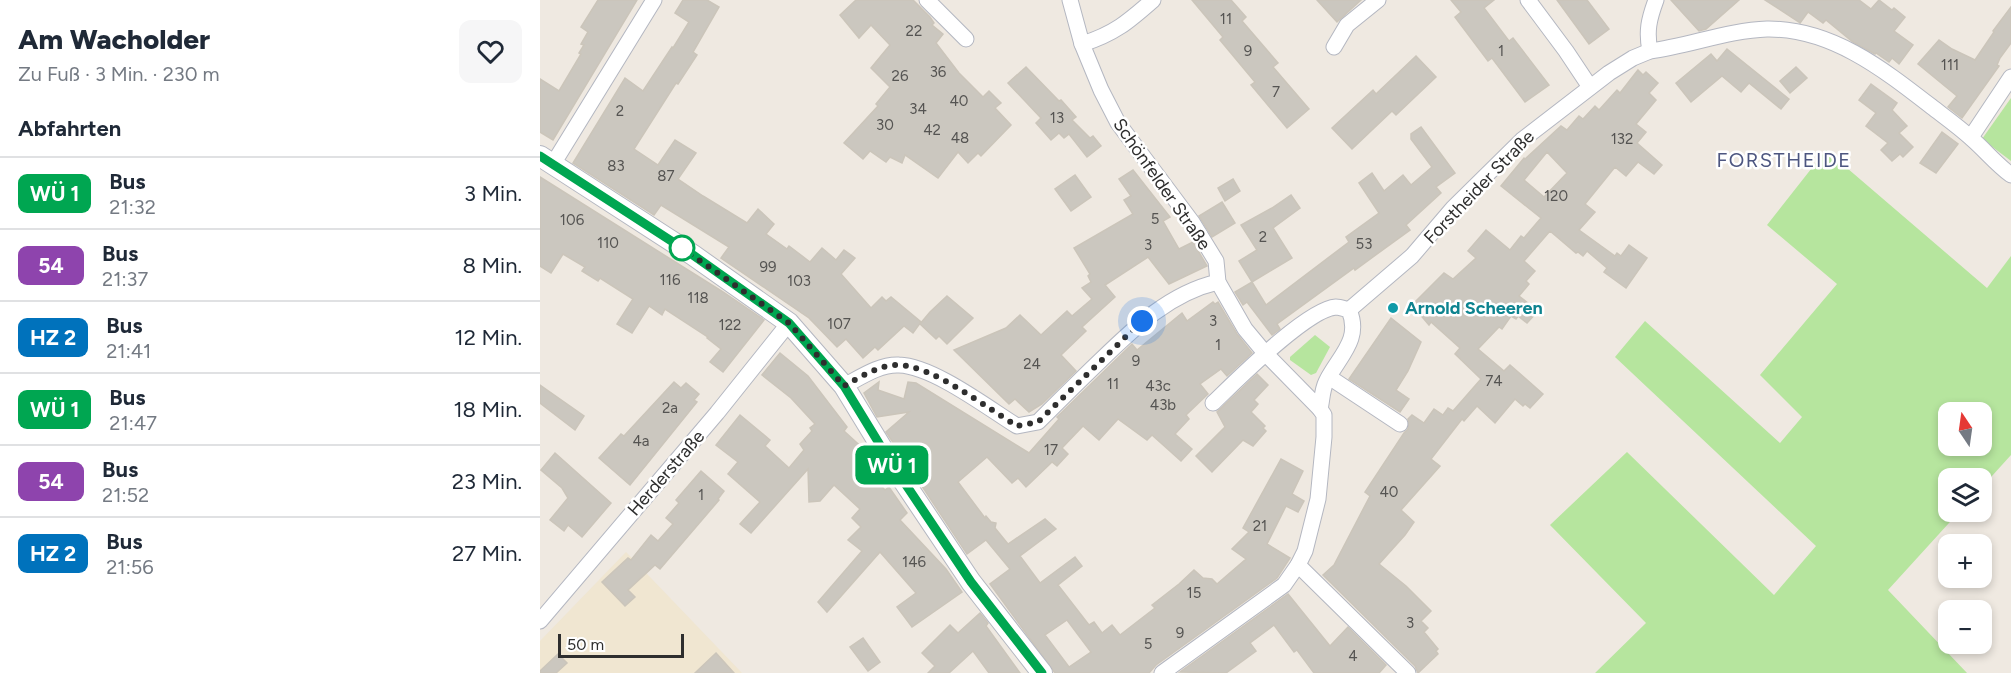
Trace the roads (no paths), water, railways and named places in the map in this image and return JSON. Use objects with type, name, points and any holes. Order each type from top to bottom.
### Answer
[{"type":"street","points":[[654,0],[547,160],[693,255],[789,323],[844,386],[888,458],[971,582],[1042,673]]},
{"type":"street","points":[[927,0],[966,39]]},
{"type":"street","name":"Schönfelder Straße","points":[[1070,0],[1082,44],[1118,123],[1192,222],[1216,261],[1218,282],[1245,329],[1320,410]]},
{"type":"street","points":[[1082,44],[1100,39],[1122,27],[1153,0]]},
{"type":"street","points":[[1334,47],[1347,25],[1378,0]]},
{"type":"street","points":[[1528,0],[1590,87]]},
{"type":"street","points":[[1650,51],[1647,36],[1648,21],[1656,0]]},
{"type":"street","name":"Forstheider Straße","points":[[1349,310],[1412,256],[1453,208],[1514,147],[1590,87],[1634,58],[1650,51],[1765,29],[1791,30],[1816,35],[1842,45],[1885,73],[1971,137],[1997,165],[2011,175]]},
{"type":"street","points":[[1971,137],[2011,77]]},
{"type":"street","points":[[844,386],[873,370],[898,364],[922,369],[1017,426],[1038,422],[1142,321],[1174,299],[1199,286],[1218,282]]},
{"type":"street","points":[[1162,673],[1284,585],[1298,565],[1305,551],[1318,499],[1324,437],[1324,415],[1320,410],[1324,384],[1348,346],[1354,329],[1354,321],[1349,310],[1336,307],[1324,311],[1265,353],[1213,404]]},
{"type":"street","name":"Herderstraße","points":[[540,621],[717,413],[789,323]]},
{"type":"street","points":[[1329,377],[1400,424]]},
{"type":"street","points":[[1298,565],[1408,673]]},
{"type":"place","name":"Arnold Scheeren","points":[[1393,308]]},
{"type":"district","name":"FORSTHEIDE","points":[[1784,160]]}]
